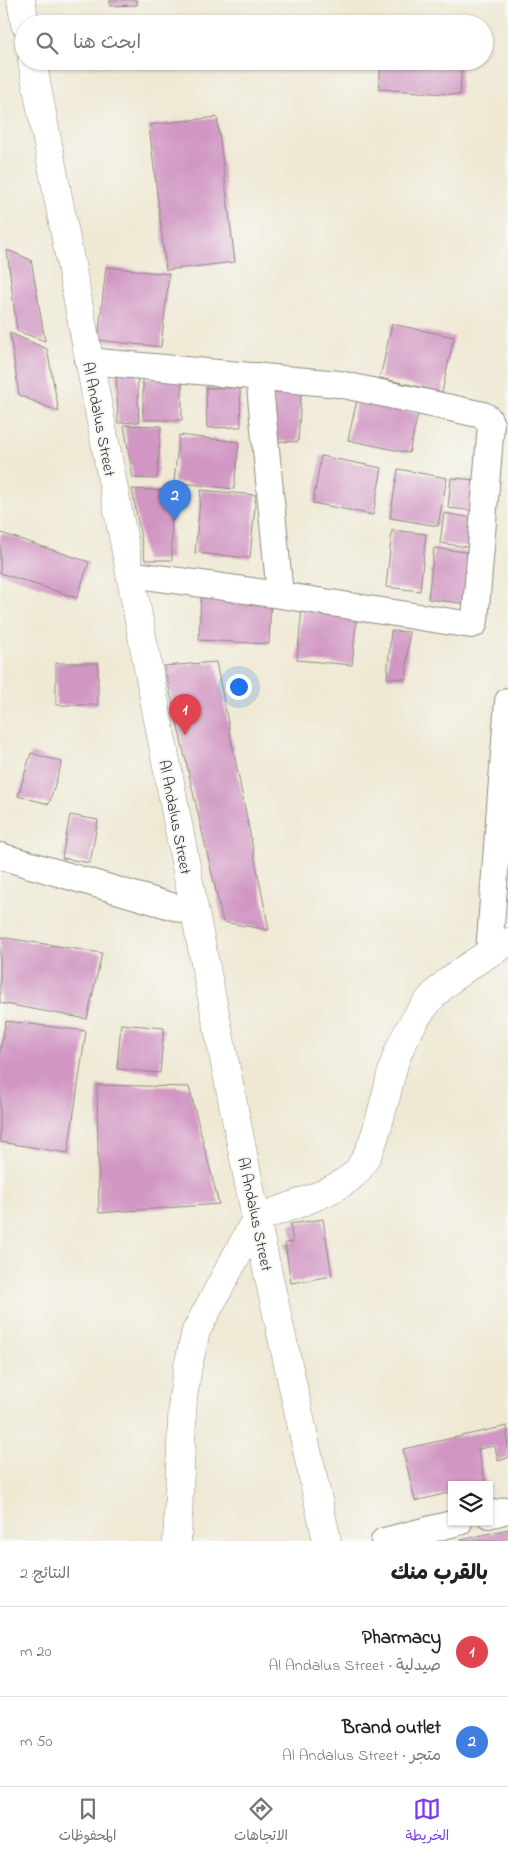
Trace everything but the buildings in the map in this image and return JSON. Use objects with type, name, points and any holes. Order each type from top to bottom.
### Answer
[{"type":"main road","points":[[21,0],[24,15]]},
{"type":"main road","name":"Al Andalus Street","points":[[34,70],[88,361],[256,1219],[327,1541]]},
{"type":"main road","points":[[176,1541],[183,1398],[196,1330],[256,1219],[332,1189],[358,1170],[369,1150],[377,1128],[399,1050],[416,1016],[438,989],[465,967],[499,947]]},
{"type":"street","points":[[88,361],[339,384],[483,416],[488,418],[491,424],[474,624],[130,574]]},
{"type":"street","points":[[259,376],[280,595]]},
{"type":"street","points":[[499,947],[508,701]]},
{"type":"street","points":[[0,856],[195,913]]},
{"type":"street","points":[[493,1514],[508,1510]]},
{"type":"street","points":[[384,1541],[448,1525]]},
{"type":"place","name":"Brand outlet","points":[[175,521]]},
{"type":"place","name":"Pharmacy","points":[[185,735]]}]
